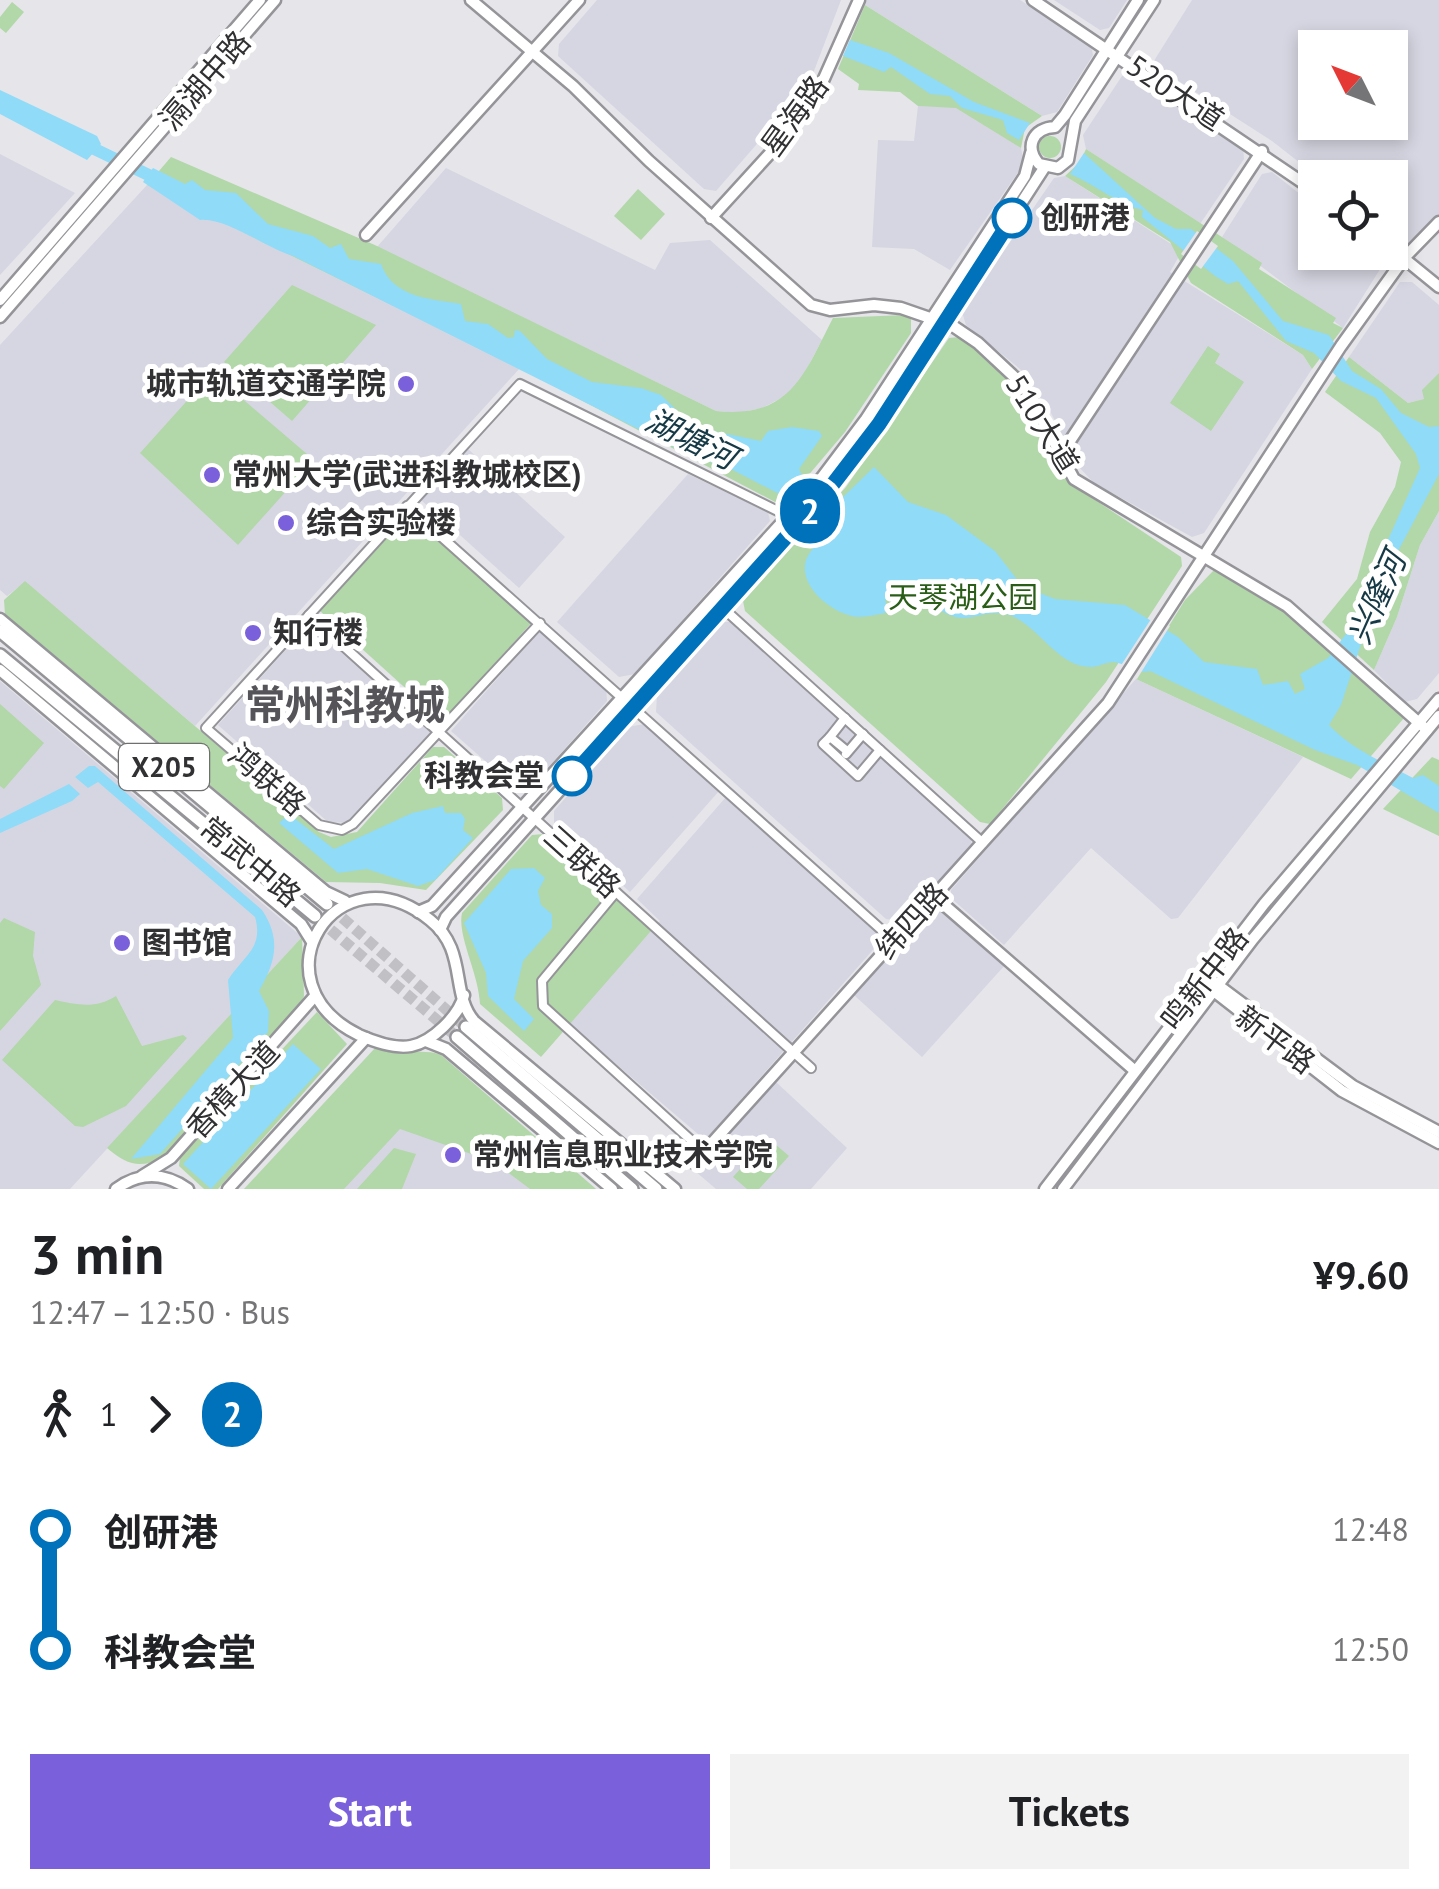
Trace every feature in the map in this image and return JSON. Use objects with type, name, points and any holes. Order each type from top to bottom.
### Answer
[{"type":"main road","name":"常武中路","points":[[0,631],[327,904]]},
{"type":"main road","name":"常武中路","points":[[0,655],[315,916]]},
{"type":"main road","points":[[632,1189],[461,1032],[656,1189]]},
{"type":"street","name":"滆湖中路","points":[[132,159],[260,0]]},
{"type":"street","name":"滆湖中路","points":[[132,159],[275,0]]},
{"type":"street","name":"510大道","points":[[471,0],[811,305],[830,310],[890,306],[944,322],[1011,370],[1039,409],[1060,456],[1086,488],[1270,594],[1423,726]]},
{"type":"street","points":[[366,235],[579,0]]},
{"type":"street","name":"星海路","points":[[711,218],[785,137],[818,92],[859,0]]},
{"type":"street","name":"520大道","points":[[1033,0],[1298,178]]},
{"type":"street","points":[[418,912],[432,906],[817,484],[1024,176],[1036,134],[1055,127],[1138,0]]},
{"type":"street","points":[[1069,136],[1154,0]]},
{"type":"street","points":[[1031,153],[1044,168],[1058,168],[1068,160],[1073,148],[1069,136],[1055,127]]},
{"type":"street","points":[[1060,456],[1262,152]]},
{"type":"street","points":[[0,300],[132,159]]},
{"type":"street","points":[[440,930],[446,917],[830,488],[879,424],[1044,168]]},
{"type":"street","points":[[0,318],[119,173]]},
{"type":"street","points":[[1408,254],[1439,222]]},
{"type":"street","points":[[1408,261],[1439,286]]},
{"type":"street","points":[[1203,557],[1340,346],[1395,270]]},
{"type":"street","points":[[309,616],[520,384],[804,519]]},
{"type":"street","points":[[407,506],[894,941]]},
{"type":"street","name":"纬四路","points":[[694,1163],[935,897],[1126,676],[1203,557]]},
{"type":"street","points":[[723,608],[982,842]]},
{"type":"street","name":"鸿联路","points":[[309,616],[206,728],[320,826],[332,831],[353,824],[540,623]]},
{"type":"street","name":"三联路","points":[[309,616],[811,1068]]},
{"type":"street","points":[[0,619],[326,892],[345,901],[386,900],[418,912],[440,930],[456,954],[466,1010],[474,1020],[676,1189]]},
{"type":"street","points":[[0,670],[301,924],[311,940]]},
{"type":"street","points":[[1378,778],[1396,766],[1439,699]]},
{"type":"street","points":[[1378,778],[1384,762],[1439,716]]},
{"type":"street","points":[[824,741],[845,718]]},
{"type":"street","points":[[843,763],[863,734]]},
{"type":"street","points":[[824,741],[848,752]]},
{"type":"street","points":[[824,741],[858,776],[880,750]]},
{"type":"street","name":"鸣新中路","points":[[1045,1189],[1205,978],[1378,778]]},
{"type":"street","name":"鸣新中路","points":[[1064,1189],[1378,778]]},
{"type":"street","points":[[616,892],[542,982],[543,1006],[704,1152]]},
{"type":"street","points":[[935,897],[1134,1070]]},
{"type":"street","points":[[345,901],[311,940],[308,972],[316,996],[340,1022],[366,1038],[409,1046],[426,1041],[450,1019],[464,996]]},
{"type":"street","name":"新平路","points":[[1205,978],[1342,1090],[1439,1143]]},
{"type":"street","name":"新平路","points":[[1216,989],[1353,1086],[1439,1132]]},
{"type":"street","name":"香樟大道","points":[[116,1189],[171,1158],[316,996]]},
{"type":"street","name":"香樟大道","points":[[228,1189],[366,1038]]},
{"type":"street","points":[[426,1041],[446,1049],[612,1189]]},
{"type":"street","points":[[142,1176],[176,1180],[188,1189]]},
{"type":"shaded area","points":[[597,0],[841,0],[809,84],[716,191],[704,189],[558,56],[559,44]]},
{"type":"shaded area","points":[[867,0],[1020,0],[1091,46],[1093,55],[1057,112],[1042,116],[865,5]]},
{"type":"shaded area","points":[[1054,0],[1127,0],[1109,28],[1100,30]]},
{"type":"shaded area","points":[[1192,0],[1439,0],[1439,216],[1408,244],[1408,160],[1298,161],[1152,64]]},
{"type":"shaded area","points":[[1133,73],[1243,147],[1244,159],[1200,224],[1086,149],[1083,135],[1122,76]]},
{"type":"shaded area","name":"创研港","points":[[918,106],[956,107],[1021,148],[1024,164],[950,270],[914,249],[872,247],[878,140],[914,141]]},
{"type":"shaded area","points":[[0,154],[75,193],[0,275]]},
{"type":"shaded area","points":[[446,168],[655,270],[670,243],[710,240],[822,340],[795,391],[762,408],[739,413],[716,411],[377,247]]},
{"type":"shaded area","points":[[1272,172],[1298,193],[1298,270],[1379,270],[1343,328],[1222,237],[1262,174]]},
{"type":"shaded area","name":"创研港","points":[[1065,176],[1182,251],[1170,272],[1303,355],[1312,369],[1204,533],[1192,537],[1094,483],[1078,466],[1051,413],[1020,369],[966,325],[962,312],[1054,178]]},
{"type":"shaded area","name":"常州大学(武进科教城校区)","points":[[147,185],[520,368],[195,726],[25,582],[7,596],[0,590],[0,345]]},
{"type":"shaded area","points":[[1400,282],[1412,282],[1439,305],[1439,373],[1425,399],[1408,403],[1349,357]]},
{"type":"shaded area","points":[[468,449],[565,537],[519,588],[421,500]]},
{"type":"shaded area","points":[[688,474],[768,512],[770,521],[635,674],[619,677],[557,622]]},
{"type":"shaded area","points":[[1439,511],[1439,673],[1417,699],[1405,702],[1374,670],[1397,617],[1420,545]]},
{"type":"shaded area","points":[[722,622],[734,622],[970,835],[972,845],[902,921],[886,919],[656,712],[657,695]]},
{"type":"shaded area","name":"科教会堂","points":[[309,624],[433,734],[349,823],[328,822],[218,725]]},
{"type":"shaded area","points":[[541,629],[606,688],[607,701],[531,787],[516,788],[451,731]]},
{"type":"shaded area","points":[[1136,679],[1303,757],[1178,918],[1171,919],[1091,848],[1004,945],[951,898],[951,890]]},
{"type":"shaded area","points":[[0,681],[302,937],[70,1189],[0,1189]]},
{"type":"shaded area","points":[[644,724],[719,791],[630,892],[554,823],[554,811],[628,727]]},
{"type":"shaded area","points":[[726,797],[878,933],[879,943],[705,1140],[568,1023],[660,921],[637,899]]},
{"type":"shaded area","points":[[942,908],[1005,965],[922,1057],[854,995],[933,909]]},
{"type":"shaded area","name":"常州信息职业技术学院","points":[[441,1055],[596,1189],[318,1189]]},
{"type":"shaded area","points":[[776,1082],[847,1148],[811,1189],[716,1189],[695,1171]]},
{"type":"green space","points":[[12,2],[24,12],[6,33],[0,28],[0,17]]},
{"type":"green space","points":[[865,5],[1042,116],[1025,128],[1021,148],[956,108],[918,106],[900,92],[858,90],[859,84],[838,69]]},
{"type":"green space","points":[[1050,136],[1058,139],[1058,155],[1050,158],[1042,155],[1039,147],[1042,139]]},
{"type":"green space","points":[[1086,149],[1262,263],[1259,269],[1336,318],[1333,323],[1343,328],[1312,369],[1303,355],[1191,283],[1170,242],[1065,176],[1080,162]]},
{"type":"green space","points":[[171,157],[377,246],[716,411],[741,412],[778,400],[803,374],[833,318],[905,315],[911,319],[911,333],[845,432],[784,504],[777,503],[520,368],[147,185]]},
{"type":"green space","points":[[638,189],[665,214],[641,240],[614,216]]},
{"type":"green space","points":[[292,285],[376,325],[292,421],[224,362]]},
{"type":"green space","name":"天琴湖公园","points":[[959,337],[1006,373],[1020,391],[1068,482],[1181,557],[1182,566],[1106,682],[990,824],[980,822],[745,611],[743,601],[846,487],[949,338]]},
{"type":"green space","points":[[1208,346],[1220,354],[1215,363],[1244,382],[1211,431],[1170,403]]},
{"type":"green space","points":[[1349,357],[1408,403],[1424,399],[1422,390],[1439,373],[1439,511],[1420,545],[1397,617],[1374,670],[1322,622],[1357,579],[1370,532],[1395,487],[1401,462],[1380,433],[1325,392]]},
{"type":"green space","points":[[212,373],[314,460],[238,545],[140,453]]},
{"type":"green space","points":[[410,513],[533,621],[443,722],[320,611]]},
{"type":"green space","points":[[1215,569],[1285,611],[1404,718],[1351,779],[1136,679],[1185,600]]},
{"type":"green space","points":[[25,581],[319,832],[331,837],[357,832],[433,747],[444,747],[502,798],[503,810],[426,890],[380,883],[326,882],[5,614],[4,600]]},
{"type":"green space","points":[[0,704],[44,743],[4,789],[0,786]]},
{"type":"green space","points":[[1432,757],[1439,760],[1439,836],[1383,809]]},
{"type":"green space","points":[[544,834],[651,931],[541,1057],[480,1004],[461,922],[462,913],[532,835]]},
{"type":"green space","points":[[4,918],[35,932],[33,956],[41,985],[0,1031],[0,923]]},
{"type":"green space","points":[[302,937],[304,996],[300,1005],[162,1159],[133,1163],[107,1148]]},
{"type":"green space","points":[[116,996],[142,1046],[183,1035],[187,1038],[126,1106],[83,1127],[75,1126],[2,1060],[55,1000],[94,1004]]},
{"type":"green space","points":[[317,1012],[347,1044],[218,1189],[204,1189],[179,1166],[180,1158]]},
{"type":"green space","points":[[376,1047],[392,1052],[441,1055],[596,1189],[530,1189],[494,1162],[400,1129],[344,1189],[244,1189]]},
{"type":"green space","points":[[768,1138],[789,1156],[759,1189],[747,1189],[733,1177]]},
{"type":"green space","points":[[394,1148],[416,1154],[402,1189],[357,1189]]},
{"type":"water","points":[[850,40],[889,53],[974,102],[1030,123],[1019,140],[1007,133],[1003,120],[962,108],[950,96],[930,94],[891,67],[884,72],[843,56]]},
{"type":"water","points":[[0,90],[97,136],[101,144],[87,160],[0,114]]},
{"type":"water","name":"兴隆河","points":[[1084,153],[1155,218],[1176,229],[1191,229],[1233,261],[1283,321],[1329,335],[1352,371],[1381,389],[1401,413],[1429,427],[1439,426],[1439,474],[1396,555],[1384,600],[1362,641],[1341,705],[1329,725],[1368,754],[1413,778],[1423,775],[1439,786],[1439,813],[1357,765],[1315,750],[1150,671],[1139,672],[1114,662],[1091,667],[1069,661],[1024,623],[1006,614],[955,617],[904,594],[885,600],[889,612],[858,617],[840,612],[814,592],[805,574],[806,559],[827,525],[784,504],[785,497],[729,468],[696,458],[293,256],[221,223],[200,220],[143,182],[153,168],[185,184],[192,180],[205,190],[236,193],[268,224],[313,236],[330,248],[341,244],[349,259],[381,264],[394,284],[414,295],[461,304],[465,321],[488,324],[508,338],[514,337],[515,330],[520,331],[547,359],[592,382],[641,388],[661,395],[694,427],[761,441],[768,431],[792,427],[819,431],[822,436],[799,469],[804,479],[842,498],[874,467],[908,502],[946,515],[995,551],[1022,586],[1055,599],[1125,605],[1178,637],[1204,662],[1257,669],[1263,685],[1288,681],[1295,694],[1305,689],[1300,674],[1328,658],[1346,634],[1420,468],[1416,454],[1376,398],[1341,381],[1314,353],[1286,341],[1238,281],[1228,284],[1215,276],[1142,217],[1143,210],[1070,174]]},
{"type":"water","points":[[95,766],[262,910],[274,941],[269,971],[259,991],[269,1011],[268,1032],[160,1154],[131,1159],[233,1038],[228,980],[254,945],[257,928],[255,917],[98,782],[88,788],[75,777]]},
{"type":"water","points":[[69,784],[80,794],[72,801],[0,833],[0,819]]},
{"type":"water","points":[[443,806],[445,813],[461,813],[465,819],[463,830],[473,838],[435,880],[418,886],[367,869],[338,873],[279,823],[289,814],[334,849],[412,813]]},
{"type":"water","points":[[534,868],[545,878],[538,891],[541,905],[552,914],[552,928],[523,961],[514,999],[534,1019],[524,1031],[488,996],[486,973],[464,923],[511,869]]},
{"type":"water","points":[[293,1044],[321,1069],[211,1189],[183,1164]]},
{"type":"pier","points":[[1197,231],[1218,246],[1201,269],[1181,254]]},
{"type":"pier","points":[[804,479],[842,498],[820,522],[784,504]]},
{"type":"pier","points":[[1153,616],[1170,626],[1137,679],[1118,670]]},
{"type":"waterway","name":"湖塘河","points":[[82,143],[159,180]]},
{"type":"tunnel","points":[[330,907],[466,1027]]},
{"type":"tunnel","points":[[318,919],[457,1037]]},
{"type":"bus line","name":"2","points":[[572,776],[830,488],[879,424],[1012,218]]},
{"type":"place","name":"创研港","points":[[1012,218]]},
{"type":"place","name":"城市轨道交通学院","points":[[406,384]]},
{"type":"place","name":"常州大学(武进科教城校区)","points":[[212,475]]},
{"type":"place","name":"综合实验楼","points":[[286,523]]},
{"type":"place","name":"知行楼","points":[[253,633]]},
{"type":"place","name":"科教会堂","points":[[572,776]]},
{"type":"place","name":"图书馆","points":[[122,943]]},
{"type":"place","name":"常州信息职业技术学院","points":[[453,1155]]},
{"type":"district","name":"常州科教城","points":[[345,705]]}]
